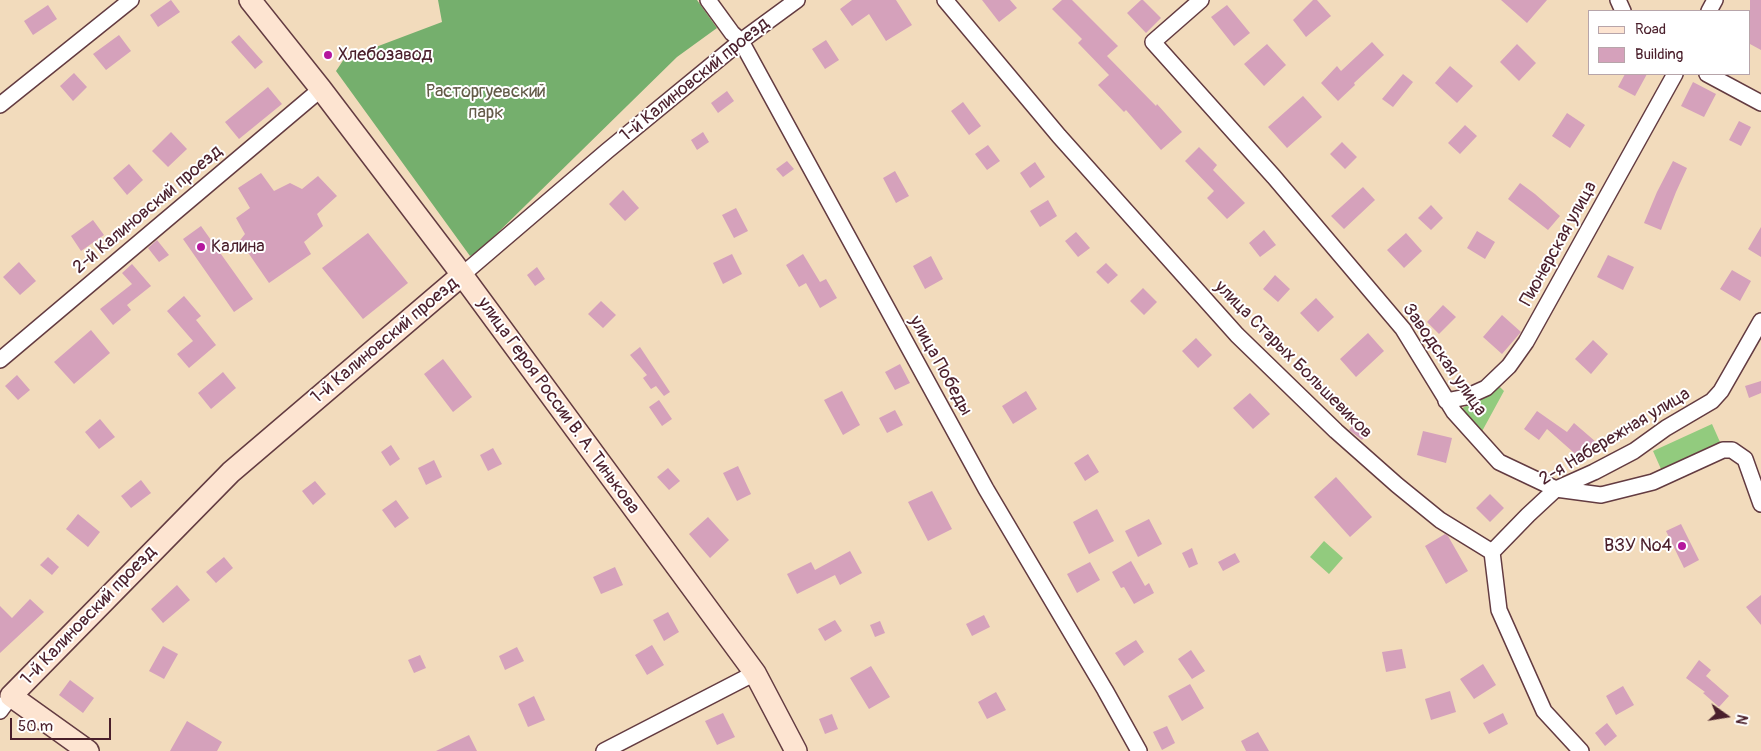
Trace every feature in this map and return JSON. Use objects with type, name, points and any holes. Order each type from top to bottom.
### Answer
[{"type":"street","points":[[0,106],[131,0]]},
{"type":"street","name":"улица Героя России В. А. Тинькова","points":[[250,0],[321,89],[462,275],[755,673],[796,751]]},
{"type":"street","name":"улица Победы","points":[[708,0],[732,33],[741,41],[986,489],[1139,751]]},
{"type":"street","name":"1-й Калиновский проезд","points":[[5,703],[231,472],[607,151],[741,41],[797,0]]},
{"type":"street","name":"улица Старых Большевиков","points":[[945,0],[1059,136],[1236,335],[1336,431],[1397,485],[1440,520],[1492,552]]},
{"type":"street","name":"Заводская улица","points":[[1201,0],[1154,42],[1274,177],[1403,330],[1446,401],[1499,462],[1556,489],[1601,495],[1653,482],[1723,450],[1732,450],[1745,459],[1761,504]]},
{"type":"street","name":"Пионерская улица","points":[[1446,401],[1466,397],[1486,388],[1509,366],[1526,342],[1674,75]]},
{"type":"street","points":[[1710,75],[1761,103]]},
{"type":"street","name":"2-й Калиновский проезд","points":[[0,360],[321,89]]},
{"type":"street","name":"2-я Набережная улица","points":[[1492,552],[1556,489],[1634,451],[1666,428],[1712,401],[1721,391],[1761,321]]},
{"type":"street","points":[[1492,552],[1499,610],[1544,711],[1580,751]]},
{"type":"street","points":[[604,751],[755,673]]},
{"type":"street","points":[[5,703],[88,751]]},
{"type":"green space","name":"Расторгуевский парк","points":[[438,0],[697,0],[717,28],[677,57],[478,252],[470,256],[336,71],[344,59],[442,22]]},
{"type":"green space","points":[[1499,386],[1504,391],[1480,435],[1461,409]]},
{"type":"green space","points":[[1712,424],[1720,442],[1661,469],[1653,451]]},
{"type":"green space","points":[[1324,541],[1343,558],[1329,574],[1310,557]]},
{"type":"building","points":[[171,0],[180,12],[158,27],[150,15]]},
{"type":"building","points":[[852,0],[896,0],[912,25],[886,41],[869,14],[852,26],[840,9]]},
{"type":"building","points":[[982,0],[1010,0],[1017,8],[999,22]]},
{"type":"building","points":[[1062,0],[1072,0],[1118,46],[1107,56],[1156,106],[1157,104],[1182,132],[1161,150],[1126,110],[1124,112],[1098,85],[1109,75],[1078,43],[1082,39],[1052,9]]},
{"type":"building","points":[[1141,0],[1161,18],[1146,33],[1127,13]]},
{"type":"building","points":[[1313,0],[1317,0],[1331,16],[1306,37],[1293,20]]},
{"type":"building","points":[[1501,0],[1547,0],[1527,23]]},
{"type":"building","points":[[1750,0],[1761,0],[1761,50],[1751,45]]},
{"type":"building","points":[[48,5],[57,19],[33,35],[24,21]]},
{"type":"building","points":[[1227,5],[1250,33],[1234,46],[1211,17]]},
{"type":"building","points":[[119,35],[131,51],[106,70],[93,54]]},
{"type":"building","points":[[239,35],[263,62],[255,69],[231,42]]},
{"type":"building","points":[[826,40],[839,60],[825,69],[812,49]]},
{"type":"building","points":[[1372,42],[1384,55],[1338,101],[1321,83],[1337,66],[1341,71]]},
{"type":"building","points":[[1267,44],[1286,65],[1264,86],[1244,64]]},
{"type":"building","points":[[1517,44],[1536,63],[1519,81],[1500,62]]},
{"type":"building","points":[[1450,66],[1473,86],[1457,103],[1435,83]]},
{"type":"building","points":[[74,73],[87,87],[73,101],[60,86]]},
{"type":"building","points":[[1403,74],[1413,82],[1393,107],[1382,99]]},
{"type":"building","points":[[1624,75],[1646,75],[1635,96],[1618,87]]},
{"type":"building","points":[[1693,82],[1716,94],[1704,117],[1681,106]]},
{"type":"building","points":[[268,87],[282,104],[239,139],[225,122]]},
{"type":"building","points":[[727,91],[734,101],[718,113],[711,103]]},
{"type":"building","points":[[1303,96],[1322,117],[1287,148],[1268,127]]},
{"type":"building","points":[[963,102],[981,126],[969,135],[951,111]]},
{"type":"building","points":[[1567,113],[1585,125],[1570,148],[1552,136]]},
{"type":"building","points":[[1739,121],[1751,127],[1741,146],[1729,140]]},
{"type":"building","points":[[1465,125],[1477,136],[1460,154],[1448,143]]},
{"type":"building","points":[[171,132],[187,149],[168,167],[152,151]]},
{"type":"building","points":[[703,132],[709,142],[697,150],[691,140]]},
{"type":"building","points":[[1342,142],[1357,157],[1345,169],[1330,154]]},
{"type":"building","points":[[988,145],[1000,161],[987,170],[975,154]]},
{"type":"building","points":[[1199,147],[1217,165],[1213,170],[1245,203],[1227,219],[1207,198],[1214,191],[1185,161]]},
{"type":"building","points":[[787,161],[794,169],[783,177],[776,169]]},
{"type":"building","points":[[1673,161],[1687,168],[1661,230],[1644,223]]},
{"type":"building","points":[[1035,162],[1045,177],[1030,188],[1020,173]]},
{"type":"building","points":[[129,164],[143,180],[127,195],[113,178]]},
{"type":"building","points":[[895,171],[909,196],[896,203],[883,178]]},
{"type":"building","points":[[261,173],[274,191],[290,183],[302,189],[318,176],[337,196],[317,214],[323,226],[304,242],[311,254],[269,283],[249,254],[237,244],[245,234],[236,218],[250,208],[238,188]]},
{"type":"building","points":[[1520,183],[1560,216],[1548,230],[1508,199]]},
{"type":"building","points":[[1363,187],[1375,200],[1344,229],[1331,216]]},
{"type":"building","points":[[623,190],[639,208],[625,221],[609,204]]},
{"type":"building","points":[[1048,200],[1057,216],[1040,227],[1030,211]]},
{"type":"building","points":[[1431,205],[1443,218],[1431,230],[1418,218]]},
{"type":"building","points":[[736,208],[748,231],[734,238],[722,215]]},
{"type":"building","points":[[93,220],[104,235],[81,251],[71,236]]},
{"type":"building","points":[[201,226],[253,299],[234,312],[183,239]]},
{"type":"building","points":[[1761,227],[1761,257],[1748,249]]},
{"type":"building","points":[[1264,230],[1276,245],[1260,257],[1249,243]]},
{"type":"building","points":[[1477,231],[1495,242],[1485,259],[1467,248]]},
{"type":"building","points":[[1076,232],[1090,248],[1078,257],[1065,241]]},
{"type":"building","points":[[368,233],[408,283],[363,319],[322,268]]},
{"type":"building","points":[[1406,233],[1422,251],[1404,268],[1387,250]]},
{"type":"building","points":[[157,240],[169,255],[159,262],[148,248]]},
{"type":"building","points":[[732,254],[742,274],[723,284],[713,263]]},
{"type":"building","points":[[803,254],[820,282],[826,279],[837,298],[820,308],[806,283],[799,287],[786,265]]},
{"type":"building","points":[[1608,255],[1634,267],[1623,290],[1597,277]]},
{"type":"building","points":[[931,256],[943,279],[925,289],[913,266]]},
{"type":"building","points":[[19,262],[36,281],[20,295],[3,277]]},
{"type":"building","points":[[1106,263],[1118,275],[1108,284],[1096,272]]},
{"type":"building","points":[[132,264],[151,286],[127,305],[131,310],[113,325],[100,309],[132,284],[122,273]]},
{"type":"building","points":[[537,267],[545,279],[535,286],[527,275]]},
{"type":"building","points":[[1732,270],[1751,281],[1740,301],[1720,289]]},
{"type":"building","points":[[1275,275],[1290,289],[1278,302],[1263,289]]},
{"type":"building","points":[[1143,288],[1157,302],[1144,315],[1130,301]]},
{"type":"building","points":[[184,296],[201,316],[196,320],[216,345],[189,368],[177,354],[193,341],[167,311]]},
{"type":"building","points":[[1316,298],[1334,317],[1318,332],[1300,313]]},
{"type":"building","points":[[601,301],[616,315],[603,328],[588,314]]},
{"type":"building","points":[[1443,305],[1456,317],[1439,334],[1427,322]]},
{"type":"building","points":[[1502,315],[1521,332],[1502,354],[1483,337]]},
{"type":"building","points":[[91,330],[110,353],[74,384],[54,362]]},
{"type":"building","points":[[1368,333],[1384,351],[1356,377],[1340,359]]},
{"type":"building","points":[[1196,338],[1212,355],[1198,368],[1182,351]]},
{"type":"building","points":[[1593,340],[1608,354],[1591,374],[1575,359]]},
{"type":"building","points":[[640,347],[670,392],[664,396],[656,386],[651,389],[643,378],[647,375],[630,355]]},
{"type":"building","points":[[443,359],[472,397],[453,412],[424,374]]},
{"type":"building","points":[[900,364],[910,383],[895,390],[885,372]]},
{"type":"building","points":[[223,372],[236,388],[211,409],[198,393]]},
{"type":"building","points":[[17,375],[30,390],[18,400],[5,386]]},
{"type":"building","points":[[1761,381],[1761,393],[1749,398],[1745,386]]},
{"type":"building","points":[[842,391],[860,425],[843,435],[824,400]]},
{"type":"building","points":[[1026,391],[1037,409],[1013,424],[1002,406]]},
{"type":"building","points":[[1250,393],[1270,414],[1253,429],[1233,408]]},
{"type":"building","points":[[659,400],[672,419],[662,426],[649,407]]},
{"type":"building","points":[[895,410],[903,425],[887,433],[879,418]]},
{"type":"building","points":[[1537,411],[1567,432],[1574,423],[1596,442],[1581,459],[1547,429],[1539,440],[1524,429]]},
{"type":"building","points":[[100,419],[115,437],[99,449],[85,432]]},
{"type":"building","points":[[1356,421],[1369,431],[1362,440],[1349,430]]},
{"type":"building","points":[[1423,431],[1452,438],[1446,463],[1417,455]]},
{"type":"building","points":[[391,445],[400,459],[390,466],[381,452]]},
{"type":"building","points":[[493,448],[502,464],[488,471],[480,455]]},
{"type":"building","points":[[1088,454],[1099,472],[1085,481],[1074,463]]},
{"type":"building","points":[[434,460],[442,477],[426,485],[418,468]]},
{"type":"building","points":[[738,466],[751,494],[737,501],[723,473]]},
{"type":"building","points":[[668,468],[680,481],[669,490],[657,477]]},
{"type":"building","points":[[1336,477],[1372,517],[1350,537],[1314,497]]},
{"type":"building","points":[[141,480],[151,493],[131,508],[121,496]]},
{"type":"building","points":[[315,481],[326,494],[313,505],[302,491]]},
{"type":"building","points":[[932,491],[952,529],[928,541],[908,502]]},
{"type":"building","points":[[1490,494],[1504,508],[1490,522],[1476,508]]},
{"type":"building","points":[[396,500],[409,518],[395,528],[382,510]]},
{"type":"building","points":[[1097,509],[1114,541],[1089,554],[1073,522]]},
{"type":"building","points":[[78,514],[100,532],[88,547],[66,529]]},
{"type":"building","points":[[708,517],[729,540],[710,558],[689,534]]},
{"type":"building","points":[[1149,519],[1162,544],[1138,557],[1125,531]]},
{"type":"building","name":"ВЗУ №4","points":[[1681,524],[1699,560],[1684,568],[1666,531]]},
{"type":"building","points":[[1445,534],[1468,571],[1446,584],[1425,546]]},
{"type":"building","points":[[1192,548],[1198,564],[1189,568],[1182,553]]},
{"type":"building","points":[[850,551],[862,573],[840,585],[835,575],[797,594],[787,574],[811,562],[815,570]]},
{"type":"building","points":[[1235,553],[1240,562],[1223,571],[1218,562]]},
{"type":"building","points":[[48,557],[59,567],[52,575],[40,565]]},
{"type":"building","points":[[224,557],[233,568],[216,583],[206,572]]},
{"type":"building","points":[[1131,561],[1145,586],[1149,583],[1154,593],[1134,604],[1124,587],[1121,588],[1112,572]]},
{"type":"building","points":[[1090,562],[1100,580],[1077,593],[1067,574]]},
{"type":"building","points":[[615,567],[623,585],[601,594],[593,577]]},
{"type":"building","points":[[177,585],[190,600],[163,623],[151,609]]},
{"type":"building","points":[[1761,595],[1761,625],[1746,607]]},
{"type":"building","points":[[30,599],[44,612],[0,653],[0,606],[12,618]]},
{"type":"building","points":[[668,612],[679,632],[664,641],[653,620]]},
{"type":"building","points":[[984,615],[990,627],[972,636],[966,624]]},
{"type":"building","points":[[835,620],[842,631],[825,641],[818,629]]},
{"type":"building","points":[[880,621],[885,633],[875,637],[870,625]]},
{"type":"building","points":[[1136,640],[1144,652],[1124,666],[1115,653]]},
{"type":"building","points":[[652,645],[664,665],[647,675],[635,655]]},
{"type":"building","points":[[163,646],[178,654],[164,679],[149,671]]},
{"type":"building","points":[[517,647],[524,661],[505,670],[499,656]]},
{"type":"building","points":[[1402,649],[1406,668],[1386,672],[1382,652]]},
{"type":"building","points":[[1191,650],[1205,671],[1192,679],[1178,659]]},
{"type":"building","points":[[420,655],[426,668],[414,673],[408,660]]},
{"type":"building","points":[[1699,660],[1711,670],[1706,676],[1729,696],[1719,707],[1703,693],[1705,692],[1686,678]]},
{"type":"building","points":[[1483,664],[1496,685],[1474,699],[1460,679]]},
{"type":"building","points":[[871,666],[890,697],[869,709],[850,678]]},
{"type":"building","points":[[70,680],[94,698],[83,713],[59,695]]},
{"type":"building","points":[[1190,684],[1204,708],[1182,721],[1168,696]]},
{"type":"building","points":[[1623,686],[1634,705],[1616,715],[1606,696]]},
{"type":"building","points":[[1450,691],[1456,712],[1431,720],[1425,699]]},
{"type":"building","points":[[996,692],[1006,710],[987,719],[978,702]]},
{"type":"building","points":[[534,696],[545,720],[528,727],[518,704]]},
{"type":"building","points":[[723,713],[735,737],[717,745],[705,721]]},
{"type":"building","points":[[1503,713],[1508,724],[1489,734],[1483,723]]},
{"type":"building","points":[[832,714],[838,729],[825,734],[819,719]]},
{"type":"building","points":[[187,721],[222,742],[217,751],[170,751]]},
{"type":"building","points":[[1607,723],[1617,736],[1605,746],[1595,733]]},
{"type":"building","points":[[1167,726],[1175,743],[1162,750],[1153,732]]},
{"type":"building","points":[[1258,732],[1269,751],[1246,751],[1241,741]]},
{"type":"building","points":[[469,735],[477,751],[436,751]]},
{"type":"place","name":"Хлебозавод","points":[[328,55]]},
{"type":"place","name":"Калина","points":[[201,247]]},
{"type":"place","name":"ВЗУ №4","points":[[1682,546]]}]
